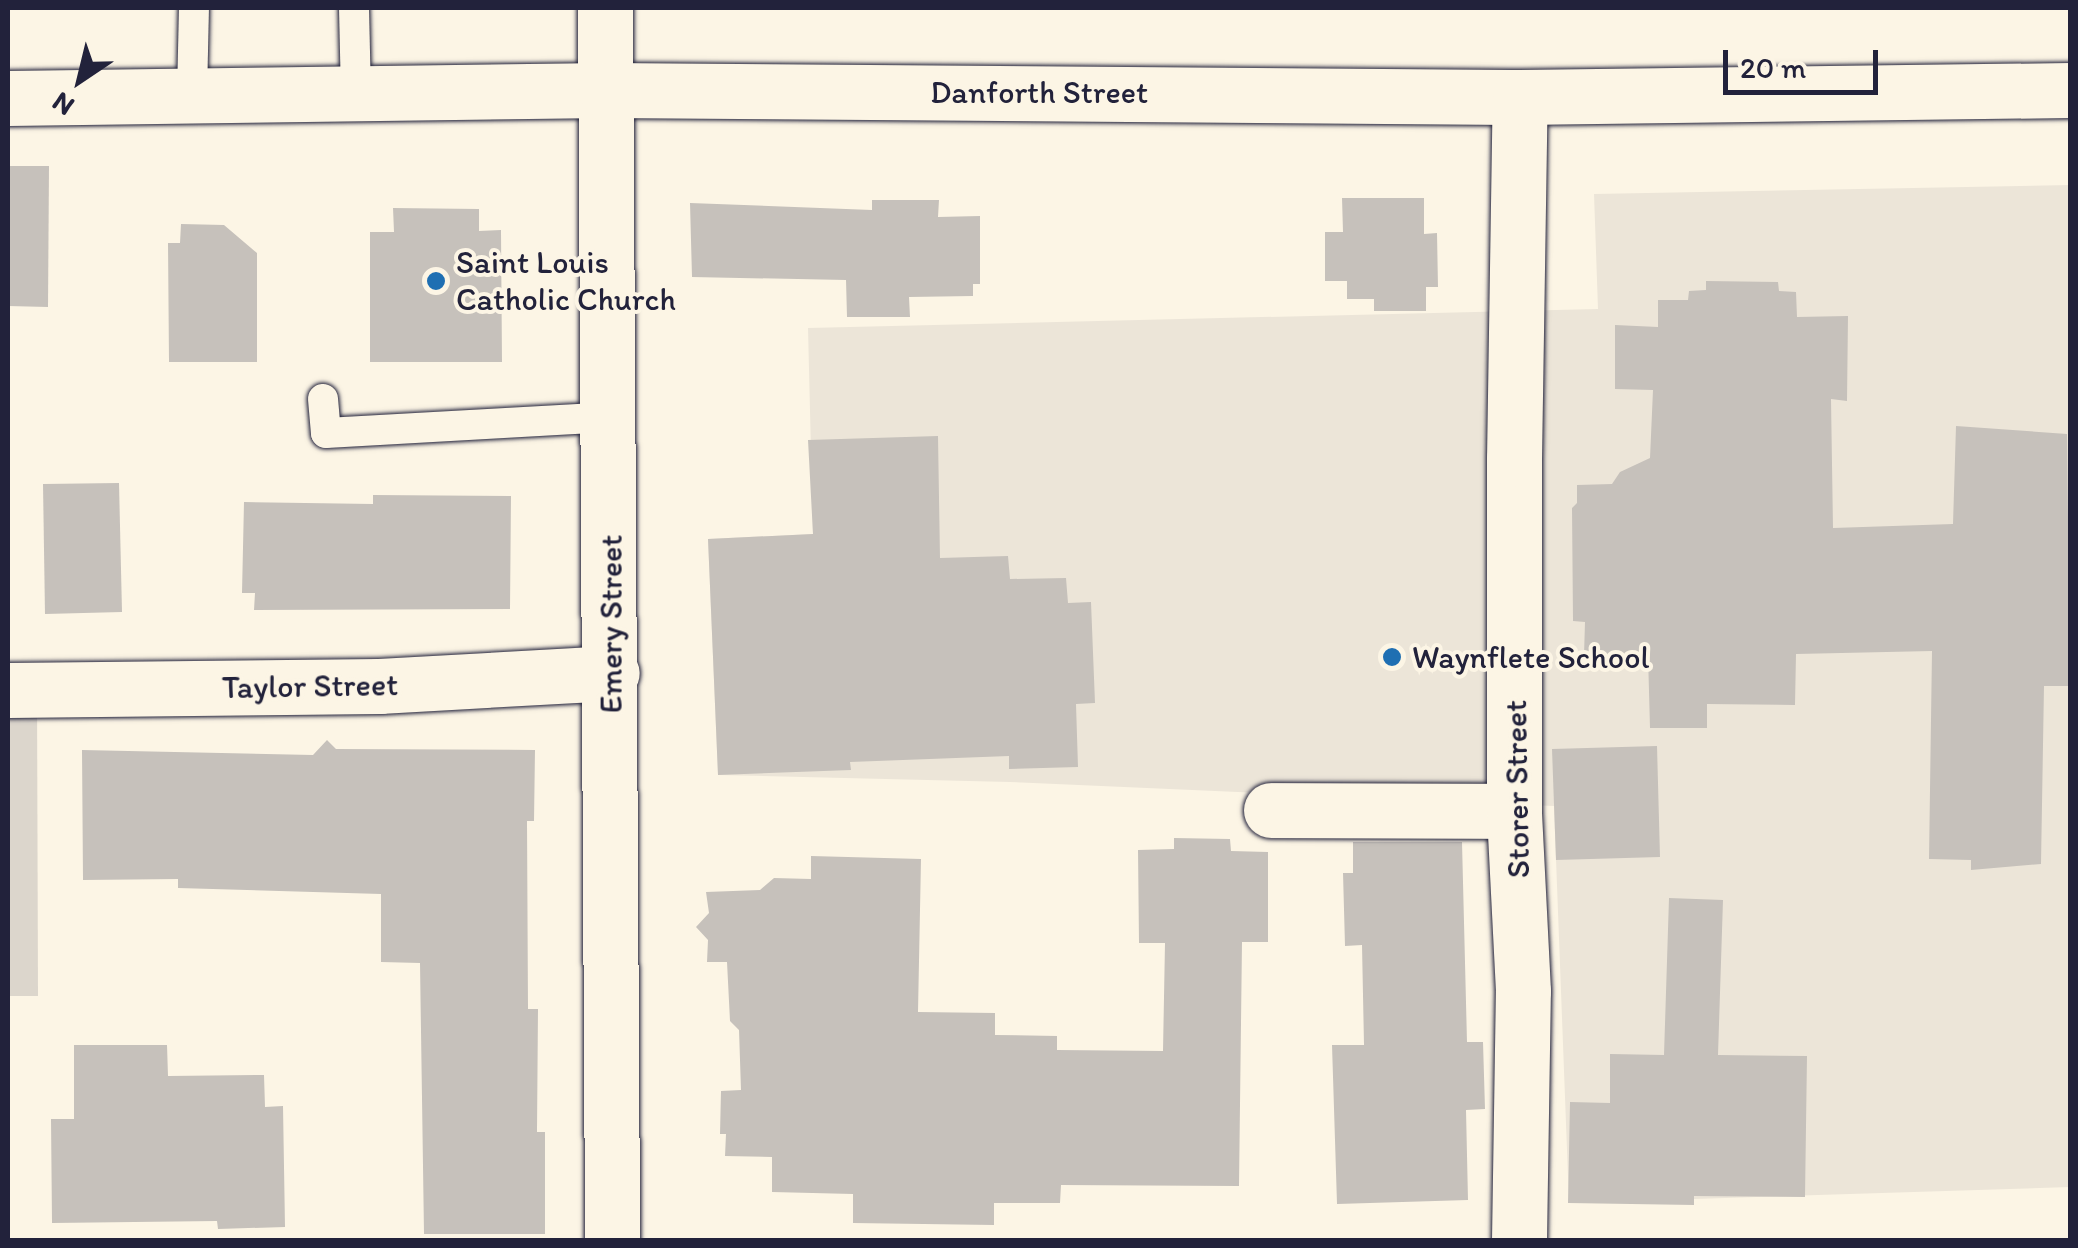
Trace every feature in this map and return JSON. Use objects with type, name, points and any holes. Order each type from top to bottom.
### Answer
[{"type":"street","name":"Emery Street","points":[[605,8],[612,673],[612,1240]]},
{"type":"street","name":"Danforth Street","points":[[8,98],[606,90],[1520,97],[2070,90]]},
{"type":"street","name":"Storer Street","points":[[1519,1240],[1524,991],[1514,811],[1520,97]]},
{"type":"street","name":"Taylor Street","points":[[8,690],[379,686],[612,673]]},
{"type":"street","points":[[1271,810],[1514,811]]},
{"type":"lane","points":[[192,95],[194,8]]},
{"type":"lane","points":[[354,8],[356,93]]},
{"type":"lane","points":[[323,399],[326,432],[610,418]]},
{"type":"shaded area","name":"Waynflete School","points":[[2070,185],[2070,1187],[1569,1203],[1554,806],[1010,782],[718,775],[708,539],[813,534],[808,328],[1598,309],[1594,194]]},
{"type":"shaded area","points":[[8,690],[37,690],[38,996],[8,996]]},
{"type":"building","points":[[8,166],[49,166],[48,307],[8,306]]},
{"type":"building","points":[[1342,198],[1424,198],[1424,234],[1437,233],[1438,287],[1426,287],[1426,311],[1374,311],[1374,299],[1347,299],[1347,281],[1325,281],[1325,232],[1343,232]]},
{"type":"building","points":[[872,200],[939,200],[938,217],[980,216],[980,284],[973,284],[973,296],[909,297],[910,317],[847,317],[846,280],[692,277],[690,203],[872,210]]},
{"type":"building","name":"Saint Louis Catholic Church","points":[[393,208],[479,209],[479,231],[501,230],[502,362],[370,362],[370,232],[394,232]]},
{"type":"building","points":[[181,224],[224,225],[257,253],[257,362],[169,362],[168,243],[180,243]]},
{"type":"building","points":[[1706,281],[1778,282],[1779,291],[1796,292],[1797,317],[1848,316],[1847,401],[1831,399],[1833,528],[1953,524],[1956,426],[2067,434],[2070,686],[2044,686],[2041,864],[1971,870],[1971,860],[1929,859],[1932,651],[1796,654],[1795,705],[1707,704],[1707,728],[1650,728],[1648,655],[1584,655],[1585,622],[1573,621],[1572,508],[1577,503],[1577,485],[1612,484],[1620,472],[1650,458],[1653,390],[1615,389],[1615,325],[1658,327],[1658,300],[1688,300],[1689,291],[1706,290]]},
{"type":"building","points":[[938,436],[940,558],[1008,556],[1010,579],[1066,578],[1068,603],[1091,602],[1095,703],[1076,704],[1078,767],[1009,769],[1009,756],[850,762],[851,770],[718,775],[708,539],[813,534],[808,440]]},
{"type":"building","points":[[119,483],[122,612],[45,614],[43,484]]},
{"type":"building","points":[[373,495],[511,496],[510,609],[254,610],[255,593],[242,593],[244,502],[373,504]]},
{"type":"building","points":[[327,740],[336,749],[535,750],[534,821],[527,821],[528,1009],[538,1009],[537,1132],[545,1132],[545,1234],[424,1234],[420,963],[381,962],[381,894],[178,888],[178,879],[83,880],[82,750],[313,755]]},
{"type":"building","points":[[1657,746],[1660,857],[1556,860],[1552,749]]},
{"type":"building","points":[[1174,838],[1230,839],[1231,851],[1268,852],[1268,942],[1242,942],[1239,1186],[1061,1185],[1060,1203],[994,1203],[994,1225],[853,1223],[853,1194],[772,1192],[772,1157],[725,1156],[726,1134],[720,1134],[721,1091],[741,1090],[739,1030],[730,1021],[727,962],[707,962],[708,940],[696,927],[709,913],[706,892],[760,890],[774,878],[811,879],[811,856],[921,859],[918,1012],[995,1013],[995,1035],[1057,1036],[1057,1050],[1163,1051],[1165,943],[1139,943],[1138,850],[1174,849]]},
{"type":"building","points":[[1353,842],[1462,842],[1467,1042],[1483,1042],[1485,1109],[1466,1110],[1468,1200],[1337,1204],[1332,1045],[1364,1045],[1362,945],[1345,946],[1343,873],[1353,873]]},
{"type":"building","points":[[1669,898],[1723,900],[1718,1055],[1807,1056],[1805,1197],[1694,1196],[1694,1205],[1568,1203],[1570,1102],[1610,1103],[1610,1054],[1664,1055]]},
{"type":"building","points":[[74,1045],[167,1045],[168,1076],[264,1075],[265,1107],[283,1106],[285,1227],[218,1229],[217,1221],[52,1223],[51,1119],[74,1119]]},
{"type":"place","name":"Saint Louis Catholic Church","points":[[436,281]]},
{"type":"place","name":"Waynflete School","points":[[1392,657]]}]
